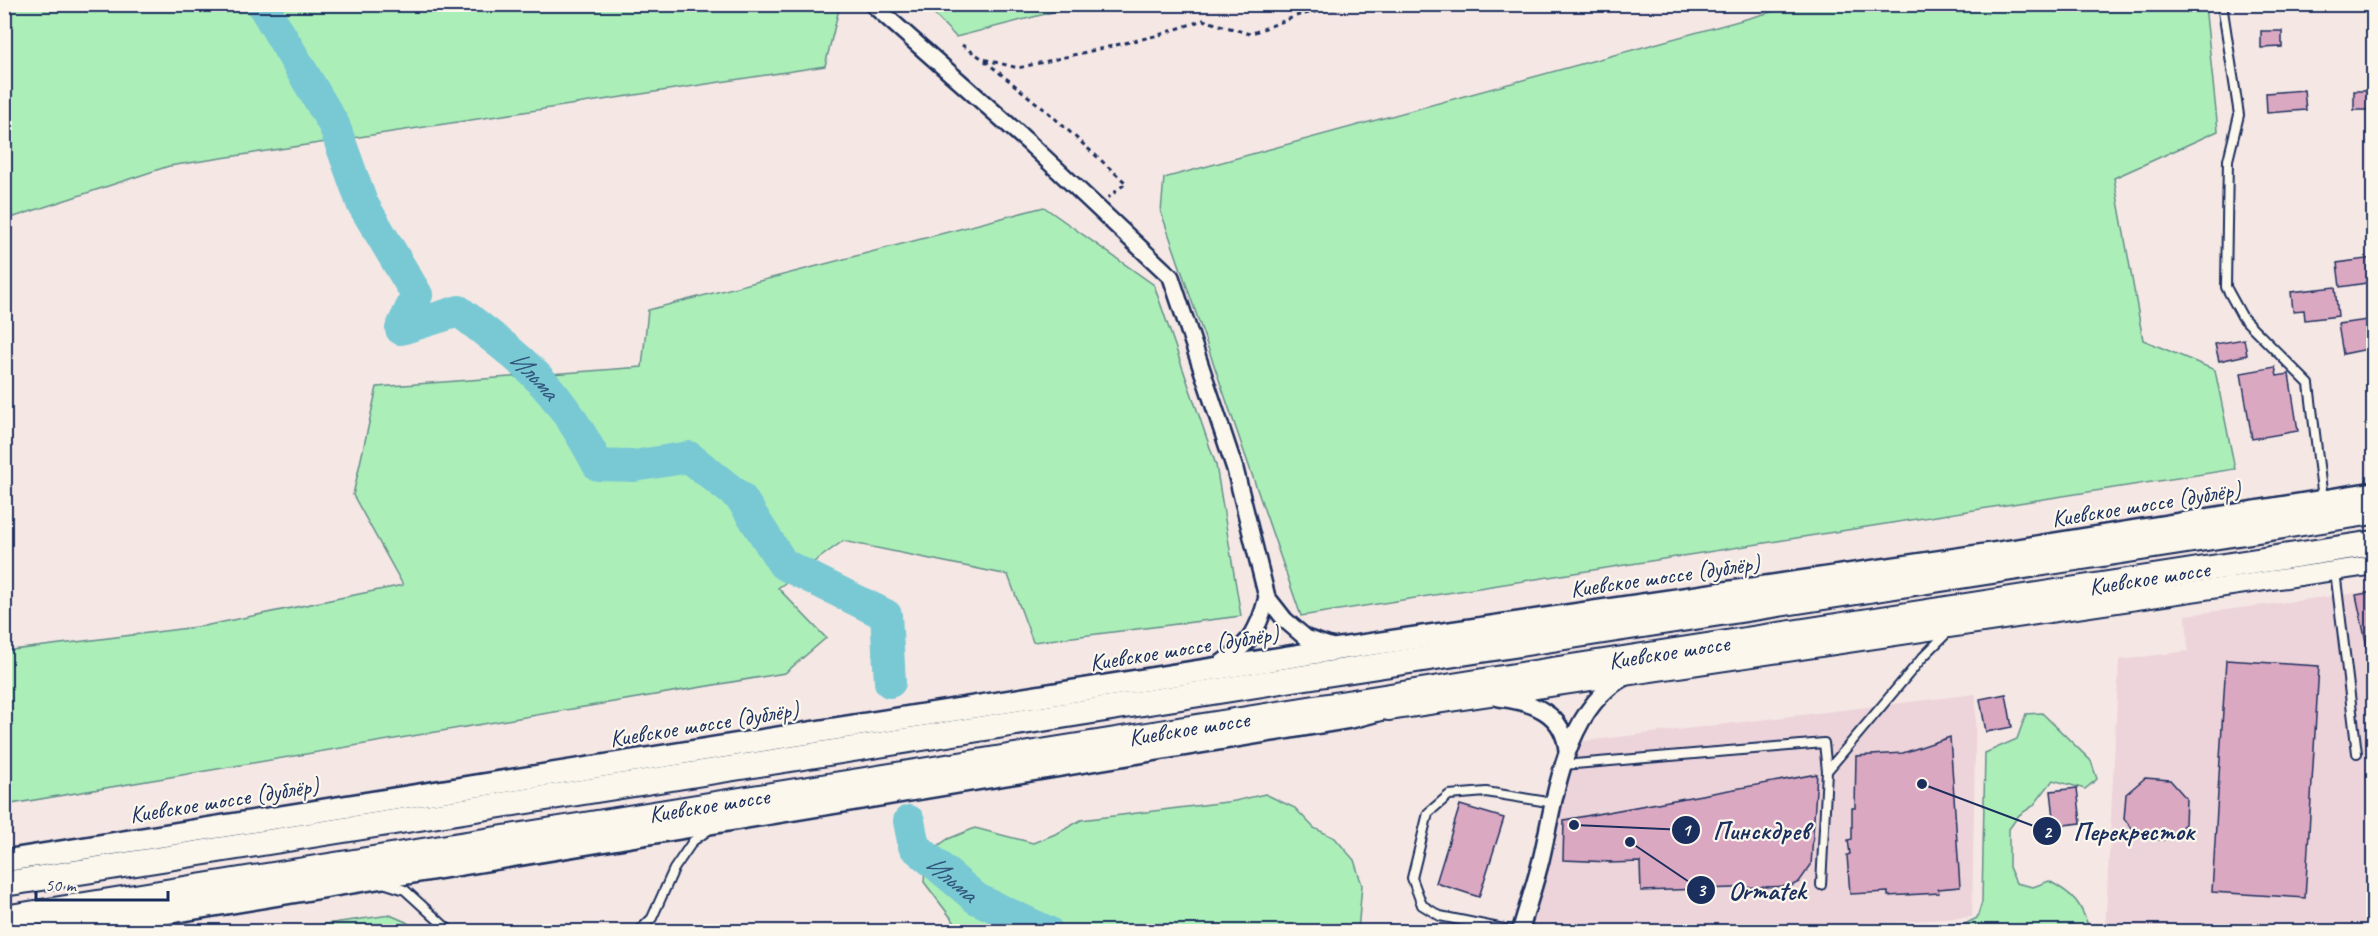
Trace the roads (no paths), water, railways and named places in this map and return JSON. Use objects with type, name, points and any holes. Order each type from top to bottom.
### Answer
[{"type":"highway","name":"Киевское шоссе","points":[[4,884],[1299,678],[2373,512]]},
{"type":"highway","name":"Киевское шоссе","points":[[4,918],[1486,688],[2373,543]]},
{"type":"main road","name":"Киевское шоссе (дублёр)","points":[[4,861],[1213,669],[1999,554],[2373,493]]},
{"type":"main road","points":[[50,932],[1351,717],[1486,688]]},
{"type":"street","points":[[872,4],[1029,143],[1171,277],[1235,468],[1267,597],[1285,620],[1306,638],[1339,650]]},
{"type":"street","points":[[1486,688],[1633,673],[2373,565]]},
{"type":"street","points":[[1213,669],[1238,651],[1260,624],[1267,597]]},
{"type":"street","points":[[1565,758],[1596,701],[1616,682],[1633,673]]},
{"type":"street","points":[[1486,688],[1551,714],[1566,737],[1565,758],[1540,864],[1520,932]]},
{"type":"lane","points":[[2222,4],[2240,115],[2228,160],[2226,287],[2243,318],[2309,384],[2324,501]]},
{"type":"lane","points":[[2335,571],[2357,753]]},
{"type":"lane","points":[[1827,771],[1923,657],[1954,627]]},
{"type":"lane","points":[[1565,758],[1824,743],[1827,771],[1821,885]]},
{"type":"lane","points":[[1520,932],[1440,916],[1422,906],[1412,878],[1428,813],[1449,795],[1486,792],[1554,802]]},
{"type":"lane","points":[[639,932],[652,918],[674,869],[693,842],[722,820]]},
{"type":"lane","points":[[370,879],[405,890],[451,932]]},
{"type":"lane","points":[[651,932],[652,918]]},
{"type":"waterway","name":"Ильма","points":[[262,4],[334,125],[362,203],[417,295],[401,329],[459,311],[514,355],[544,384],[574,423],[598,465],[634,466],[689,457],[741,498],[783,564],[886,615],[890,682]]},
{"type":"waterway","name":"Ильма","points":[[909,821],[914,846],[977,899],[1048,932]]},
{"type":"place","name":"Перекресток","points":[[1922,784]]},
{"type":"place","name":"Пинскдрев","points":[[1574,825]]},
{"type":"place","name":"Ormatek","points":[[1630,842]]}]
